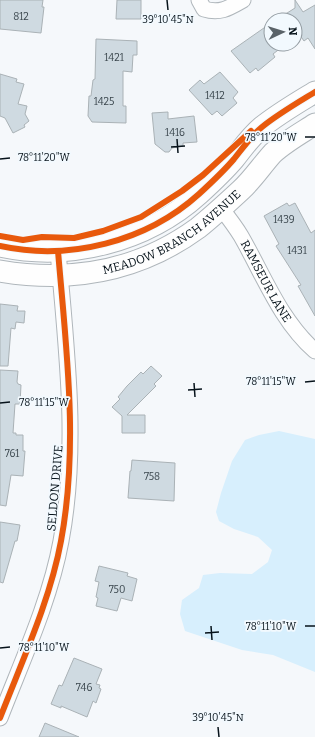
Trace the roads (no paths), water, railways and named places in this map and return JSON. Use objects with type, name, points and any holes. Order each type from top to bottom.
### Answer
[{"type":"main road","name":"MEADOW BRANCH AVENUE","points":[[0,246],[30,250],[76,250],[105,244],[131,235],[155,224],[186,205],[199,194],[228,166],[261,128],[315,92]]},
{"type":"main road","name":"MEADOW BRANCH AVENUE","points":[[0,271],[23,275],[60,276],[120,267],[145,258],[198,228],[246,185],[273,153],[315,124]]},
{"type":"street","points":[[199,0],[204,9],[213,12],[222,10],[243,0]]},
{"type":"street","name":"RAMSEUR LANE","points":[[221,208],[240,235],[281,310],[293,328],[315,351]]},
{"type":"street","name":"SELDON DRIVE","points":[[0,718],[37,622],[52,578],[61,541],[66,505],[70,460],[71,420],[58,251]]}]
